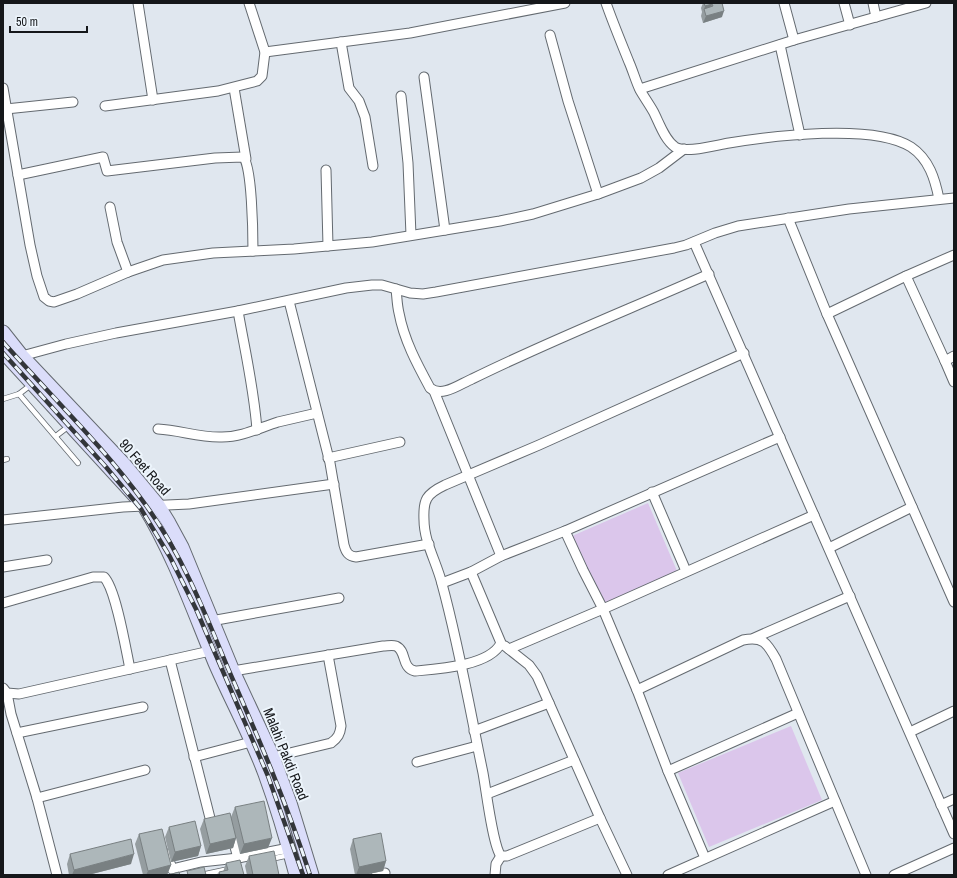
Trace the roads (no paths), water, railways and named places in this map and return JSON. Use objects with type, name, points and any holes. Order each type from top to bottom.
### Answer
[{"type":"main road","name":"90 Feet Road","points":[[3,332],[9,357],[144,506],[153,521],[216,649]]},
{"type":"main road","name":"90 Feet Road","points":[[9,357],[124,464],[158,505],[182,547],[211,621],[216,649]]},
{"type":"main road","name":"Malahi Pakdi Road","points":[[216,649],[233,671],[273,757],[290,803],[312,875]]},
{"type":"main road","name":"Malahi Pakdi Road","points":[[216,649],[243,724],[264,772],[290,851],[296,875]]},
{"type":"main road","points":[[243,724],[255,718]]},
{"type":"street","points":[[138,3],[153,100]]},
{"type":"street","points":[[105,106],[234,88],[257,81],[262,76],[265,52],[249,3]]},
{"type":"street","points":[[265,52],[436,29],[565,3]]},
{"type":"street","points":[[606,3],[640,89],[664,133],[676,147],[684,149],[800,135],[863,134],[883,136],[911,146],[924,159],[936,182],[939,199]]},
{"type":"street","points":[[784,3],[794,40]]},
{"type":"street","points":[[844,3],[850,24]]},
{"type":"street","points":[[873,3],[876,17]]},
{"type":"street","points":[[640,89],[780,46],[794,40],[926,3]]},
{"type":"street","points":[[550,35],[568,101],[598,194]]},
{"type":"street","points":[[341,42],[350,88],[360,101],[365,117],[373,166]]},
{"type":"street","points":[[780,46],[800,135]]},
{"type":"street","points":[[424,77],[445,230]]},
{"type":"street","points":[[3,88],[30,245],[37,276],[44,297],[49,301],[54,302],[128,272],[163,260],[186,256],[372,242],[533,214],[598,194],[641,178],[659,168],[684,149]]},
{"type":"street","points":[[234,88],[250,186],[253,251]]},
{"type":"street","points":[[401,96],[412,236]]},
{"type":"street","points":[[6,109],[73,102]]},
{"type":"street","points":[[18,175],[103,157],[107,171],[240,156],[246,159]]},
{"type":"street","points":[[326,170],[328,246]]},
{"type":"street","points":[[9,357],[116,333],[238,311],[360,286],[382,285],[410,293],[423,294],[674,248],[738,226],[849,209],[954,198]]},
{"type":"street","points":[[110,208],[117,242],[128,272]]},
{"type":"street","points":[[788,218],[827,314],[954,602]]},
{"type":"street","points":[[694,242],[954,834]]},
{"type":"street","points":[[827,314],[954,255]]},
{"type":"street","points":[[434,391],[443,392],[448,390],[492,369],[709,274]]},
{"type":"street","points":[[906,276],[954,382]]},
{"type":"street","points":[[396,289],[399,313],[404,334],[430,388],[434,391],[501,556]]},
{"type":"street","points":[[289,301],[328,458],[344,545],[348,554],[351,557],[361,556],[429,544]]},
{"type":"street","points":[[238,311],[255,402],[257,430]]},
{"type":"street","points":[[494,875],[496,864],[500,856],[496,846],[461,665],[442,583],[429,544],[424,522],[426,498],[432,491],[744,353]]},
{"type":"street","points":[[945,361],[954,356]]},
{"type":"street","points":[[158,429],[220,438],[240,436],[293,418],[317,413]]},
{"type":"street","points":[[442,583],[471,572],[501,556],[565,531],[780,437]]},
{"type":"street","points":[[328,458],[400,442]]},
{"type":"street","points":[[3,520],[123,507],[188,504],[334,484]]},
{"type":"street","points":[[652,492],[686,572]]},
{"type":"street","points":[[829,548],[912,507]]},
{"type":"street","points":[[509,649],[603,610],[814,515]]},
{"type":"street","points":[[565,531],[603,610],[705,858]]},
{"type":"street","points":[[3,567],[46,560]]},
{"type":"street","points":[[471,572],[501,643],[529,664],[537,676],[627,875]]},
{"type":"street","points":[[3,603],[93,577],[104,578],[108,581],[112,594],[130,669]]},
{"type":"street","points":[[637,690],[729,645],[754,638],[850,596]]},
{"type":"street","points":[[211,621],[338,598]]},
{"type":"street","points":[[754,638],[763,641],[769,647],[782,672],[866,875]]},
{"type":"street","points":[[233,671],[383,646],[396,646],[400,648],[410,670],[422,671],[461,665],[486,657],[494,652],[501,643]]},
{"type":"street","points":[[57,875],[37,798],[5,691],[19,694],[216,649]]},
{"type":"street","points":[[273,757],[331,743],[340,733],[341,726],[328,655]]},
{"type":"street","points":[[170,660],[210,818]]},
{"type":"street","points":[[474,731],[549,703]]},
{"type":"street","points":[[17,733],[143,706]]},
{"type":"street","points":[[910,732],[954,711]]},
{"type":"street","points":[[668,771],[798,713]]},
{"type":"street","points":[[194,757],[251,742]]},
{"type":"street","points":[[417,762],[477,746]]},
{"type":"street","points":[[487,794],[574,760]]},
{"type":"street","points":[[37,798],[145,770]]},
{"type":"street","points":[[941,805],[954,799]]},
{"type":"street","points":[[668,875],[835,801]]},
{"type":"street","points":[[500,856],[513,853],[600,818]]},
{"type":"street","points":[[229,823],[237,862]]},
{"type":"street","points":[[165,845],[172,869],[200,859],[237,862],[272,848],[290,851]]},
{"type":"street","points":[[894,875],[954,848]]},
{"type":"lane","points":[[3,399],[19,394],[33,384]]},
{"type":"lane","points":[[19,394],[78,463]]},
{"type":"lane","points":[[56,436],[70,425]]},
{"type":"lane","points":[[266,860],[290,851]]},
{"type":"lane","points":[[201,875],[237,862]]},
{"type":"railway","points":[[3,342],[112,462],[145,504],[170,542],[191,582],[282,795],[310,875]]},
{"type":"railway","points":[[3,353],[106,467],[141,509],[170,557],[196,609],[268,776],[303,875]]}]
